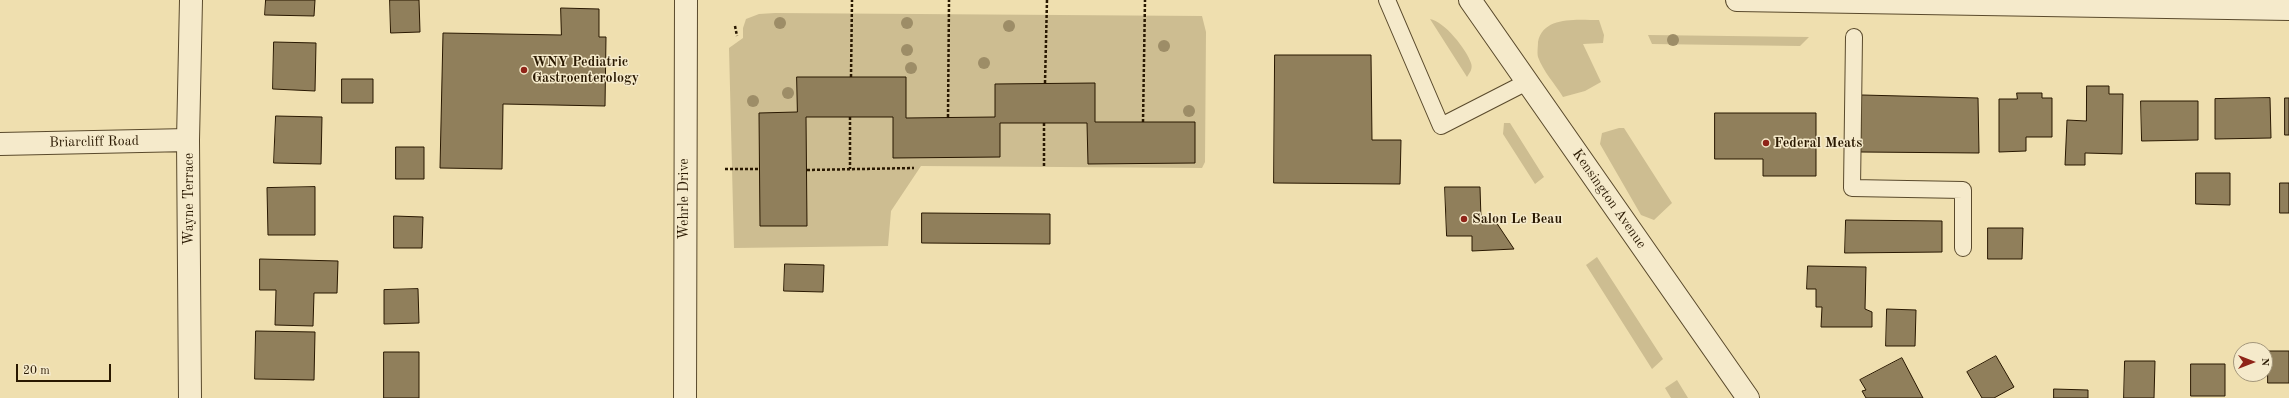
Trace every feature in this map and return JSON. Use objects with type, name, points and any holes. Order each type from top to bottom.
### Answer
[{"type":"street","name":"Wayne Terrace","points":[[190,398],[188,140],[191,0]]},
{"type":"street","name":"Wehrle Drive","points":[[685,398],[686,0]]},
{"type":"street","name":"Kensington Avenue","points":[[1470,0],[1748,398]]},
{"type":"street","points":[[1737,0],[2289,9]]},
{"type":"street","name":"Briarcliff Road","points":[[0,144],[188,140]]},
{"type":"lane","points":[[1387,0],[1440,126],[1527,82]]},
{"type":"lane","points":[[1854,37],[1852,188],[1962,190],[1962,248]]},
{"type":"path","points":[[851,77],[852,0]]},
{"type":"path","points":[[948,117],[949,0]]},
{"type":"path","points":[[1045,83],[1047,0]]},
{"type":"path","points":[[1143,122],[1145,0]]},
{"type":"path","points":[[735,26],[737,36]]},
{"type":"path","points":[[850,117],[850,169]]},
{"type":"path","points":[[1044,123],[1044,166]]},
{"type":"path","points":[[807,170],[914,168]]},
{"type":"path","points":[[725,169],[760,169]]},
{"type":"shaded area","points":[[759,14],[1202,16],[1206,32],[1205,162],[1202,168],[921,166],[891,211],[888,246],[734,248],[729,48],[743,38],[743,28],[746,19]]},
{"type":"shaded area","points":[[1430,19],[1436,21],[1448,30],[1469,57],[1472,67],[1467,77]]},
{"type":"shaded area","points":[[1572,20],[1599,20],[1604,35],[1603,43],[1583,44],[1601,82],[1585,91],[1563,97],[1538,57],[1538,42],[1541,33],[1554,23]]},
{"type":"shaded area","points":[[1648,35],[1809,37],[1800,46],[1652,44]]},
{"type":"shaded area","points":[[1504,123],[1510,123],[1544,177],[1535,184],[1503,134]]},
{"type":"shaded area","points":[[1624,128],[1672,203],[1654,220],[1641,215],[1600,144],[1602,133]]},
{"type":"shaded area","points":[[1597,257],[1663,359],[1652,369],[1586,265]]},
{"type":"shaded area","points":[[1677,380],[1688,398],[1671,398],[1665,388]]},
{"type":"building","points":[[266,0],[315,0],[314,16],[265,15]]},
{"type":"building","points":[[390,0],[419,0],[420,32],[391,33]]},
{"type":"building","name":"WNY Pediatric Gastroenterology","points":[[561,8],[599,9],[599,37],[606,37],[605,106],[503,104],[502,169],[440,168],[443,33],[561,35]]},
{"type":"building","points":[[274,42],[316,43],[315,91],[273,89]]},
{"type":"building","points":[[1275,55],[1371,55],[1372,140],[1401,140],[1400,184],[1274,183]]},
{"type":"building","points":[[797,77],[906,77],[906,118],[995,117],[995,84],[1095,83],[1095,122],[1195,122],[1195,163],[1088,164],[1087,123],[1000,123],[1000,157],[893,158],[893,117],[806,117],[807,226],[760,226],[759,113],[797,112]]},
{"type":"building","points":[[342,79],[373,79],[373,103],[342,103]]},
{"type":"building","points":[[2087,86],[2109,86],[2109,94],[2123,94],[2122,154],[2085,153],[2085,165],[2065,165],[2067,120],[2086,121]]},
{"type":"building","points":[[2017,93],[2042,93],[2042,98],[2052,98],[2052,137],[2026,137],[2026,151],[1999,152],[1999,99],[2017,99]]},
{"type":"building","points":[[1862,95],[1978,98],[1979,153],[1861,152]]},
{"type":"building","points":[[2270,98],[2271,138],[2215,139],[2215,99]]},
{"type":"building","points":[[2285,98],[2289,98],[2289,135],[2285,135]]},
{"type":"building","points":[[2141,101],[2198,101],[2198,140],[2142,141]]},
{"type":"building","name":"Federal Meats","points":[[1715,113],[1816,113],[1816,176],[1763,176],[1763,159],[1715,159]]},
{"type":"building","points":[[276,116],[322,117],[321,164],[274,163]]},
{"type":"building","points":[[396,147],[424,147],[424,179],[396,179]]},
{"type":"building","points":[[2196,173],[2230,173],[2230,205],[2196,204]]},
{"type":"building","points":[[2280,183],[2289,183],[2289,213],[2280,213]]},
{"type":"building","points":[[315,187],[315,235],[268,235],[267,188]]},
{"type":"building","name":"Salon Le Beau","points":[[1445,187],[1480,187],[1481,219],[1494,219],[1514,249],[1472,251],[1472,236],[1447,236]]},
{"type":"building","points":[[922,213],[1050,214],[1050,244],[922,243]]},
{"type":"building","points":[[394,216],[423,217],[422,248],[394,248]]},
{"type":"building","points":[[1846,220],[1942,221],[1942,252],[1845,253]]},
{"type":"building","points":[[1988,228],[2023,228],[2022,259],[1988,259]]},
{"type":"building","points":[[260,259],[338,261],[337,293],[314,293],[313,326],[275,325],[276,290],[260,290]]},
{"type":"building","points":[[785,264],[824,265],[823,292],[784,291]]},
{"type":"building","points":[[1808,266],[1866,267],[1865,309],[1872,312],[1872,327],[1821,327],[1822,307],[1816,307],[1816,289],[1807,289]]},
{"type":"building","points":[[418,289],[419,323],[384,324],[384,290]]},
{"type":"building","points":[[1887,309],[1916,310],[1915,346],[1886,346]]},
{"type":"building","points":[[256,331],[315,332],[314,380],[255,379]]},
{"type":"building","points":[[2273,351],[2289,351],[2289,383],[2268,383],[2273,382]]},
{"type":"building","points":[[384,352],[419,352],[419,398],[384,398]]},
{"type":"building","points":[[1996,356],[2014,387],[1994,398],[1982,398],[1967,372]]},
{"type":"building","points":[[1902,358],[1923,398],[1866,398],[1862,391],[1866,390],[1860,380]]},
{"type":"building","points":[[2125,361],[2155,361],[2154,398],[2124,398]]},
{"type":"building","points":[[2191,364],[2225,364],[2225,396],[2191,396]]},
{"type":"building","points":[[2054,389],[2088,390],[2088,398],[2054,398]]},
{"type":"place","name":"WNY Pediatric Gastroenterology","points":[[524,70]]},
{"type":"place","name":"Federal Meats","points":[[1766,143]]},
{"type":"place","name":"Salon Le Beau","points":[[1464,219]]}]
